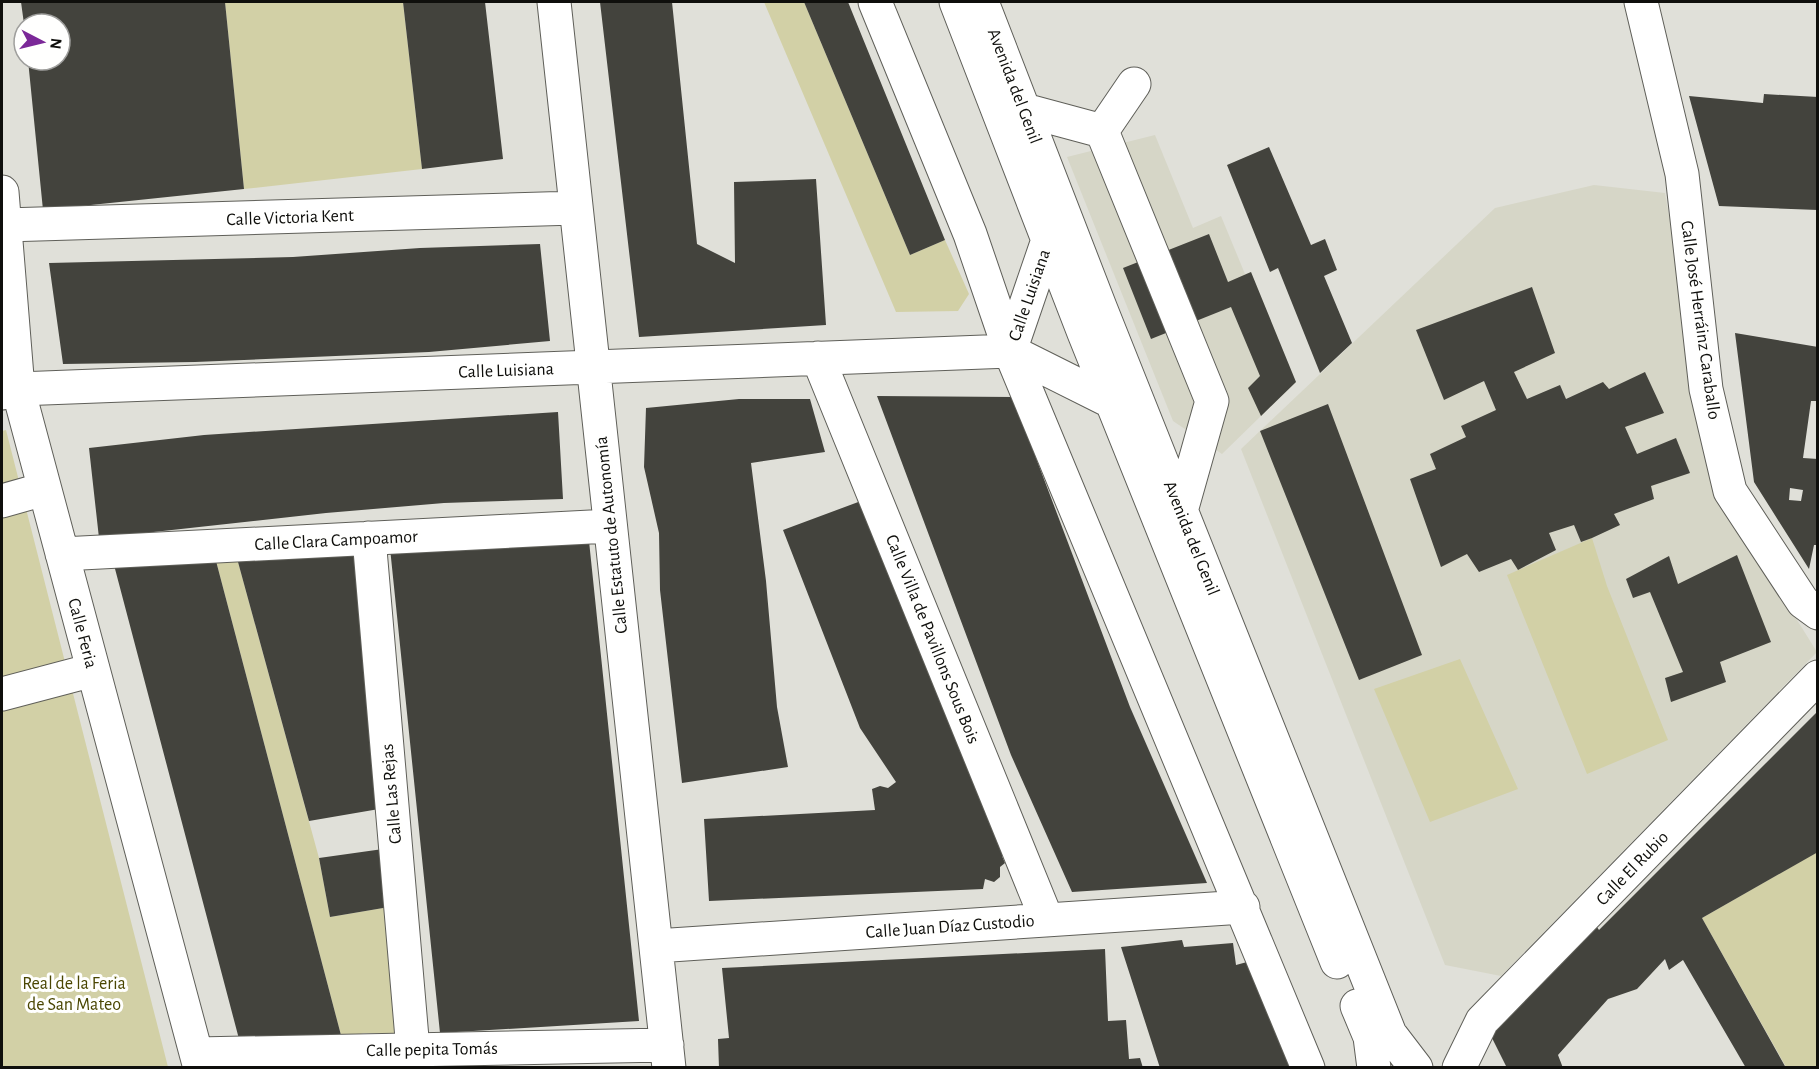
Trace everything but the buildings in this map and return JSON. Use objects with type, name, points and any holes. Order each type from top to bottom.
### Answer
[{"type":"street","name":"Calle Estatuto de Autonomía","points":[[554,2],[668,1056]]},
{"type":"street","points":[[874,2],[970,234],[1010,351],[1308,1068]]},
{"type":"street","name":"Avenida del Genil","points":[[956,2],[1112,402],[1314,907],[1370,1037],[1374,1068]]},
{"type":"street","name":"Avenida del Genil","points":[[982,2],[1181,511],[1390,1034],[1416,1068]]},
{"type":"street","name":"Calle José Herráinz Caraballo","points":[[1641,2],[1682,174],[1706,389],[1730,491],[1803,602],[1818,613]]},
{"type":"street","points":[[1102,131],[1134,84]]},
{"type":"street","points":[[1024,110],[1102,131]]},
{"type":"street","points":[[1102,131],[1212,400],[1181,511]]},
{"type":"street","name":"Calle Feria","points":[[2,192],[10,391],[45,489],[198,1061]]},
{"type":"street","name":"Calle Victoria Kent","points":[[5,225],[576,208]]},
{"type":"street","name":"Calle Luisiana","points":[[1010,351],[1048,240]]},
{"type":"street","name":"Calle Luisiana","points":[[10,391],[1010,351],[1112,402]]},
{"type":"street","name":"Calle Villa de Pavillons Sous Bois","points":[[818,358],[1047,920]]},
{"type":"street","points":[[2,501],[45,489]]},
{"type":"street","name":"Calle Clara Campoamor","points":[[62,554],[610,526]]},
{"type":"street","name":"Calle Las Rejas","points":[[369,538],[413,1050]]},
{"type":"street","points":[[2,694],[93,670]]},
{"type":"street","name":"Calle El Rubio","points":[[1459,1068],[1482,1021],[1818,677]]},
{"type":"street","name":"Calle Juan Díaz Custodio","points":[[656,946],[1243,907]]},
{"type":"street","name":"Calle pepita Tomás","points":[[198,1061],[413,1050],[668,1056]]},
{"type":"shaded area","points":[[1155,135],[1193,228],[1221,216],[1245,274],[1251,272],[1296,382],[1222,454],[1173,421],[1067,157]]},
{"type":"shaded area","points":[[1594,185],[1665,193],[1717,492],[1817,652],[1501,976],[1445,965],[1241,449],[1495,208]]},
{"type":"green space","points":[[225,2],[403,2],[422,169],[244,189]]},
{"type":"green space","points":[[764,2],[804,2],[910,255],[945,240],[969,294],[958,311],[896,312]]},
{"type":"green space","name":"Real de la Feria de San Mateo","points":[[6,430],[168,1067],[2,1068],[2,431]]},
{"type":"green space","points":[[1592,538],[1607,586],[1668,740],[1587,774],[1507,575]]},
{"type":"green space","points":[[216,561],[238,562],[319,858],[330,917],[389,907],[402,1033],[364,1033],[342,1039]]},
{"type":"green space","points":[[1460,659],[1518,789],[1430,822],[1374,689]]},
{"type":"green space","points":[[1817,852],[1817,1067],[1786,1067],[1702,918]]}]
